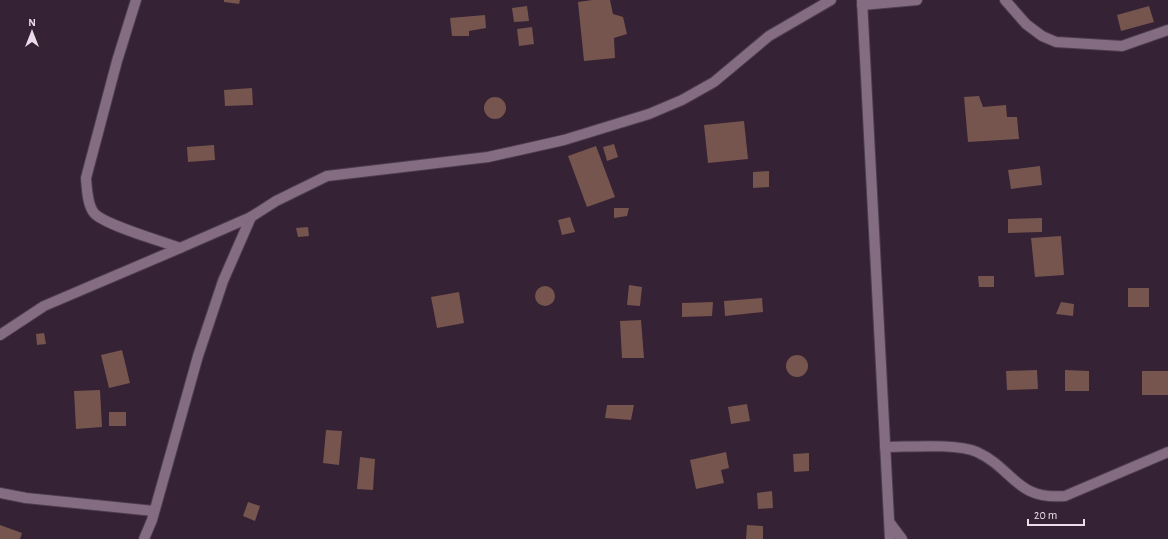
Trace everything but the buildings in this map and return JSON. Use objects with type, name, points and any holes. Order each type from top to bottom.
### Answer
[{"type":"street","points":[[136,0],[117,60],[86,178],[88,196],[94,213],[112,225],[180,248]]},
{"type":"street","points":[[0,335],[44,306],[251,217],[276,201],[327,176],[488,157],[564,140],[649,114],[682,100],[714,82],[769,36],[831,0]]},
{"type":"street","points":[[890,539],[862,3],[917,0]]},
{"type":"street","points":[[1005,0],[1032,28],[1042,36],[1056,42],[1122,46],[1168,30]]},
{"type":"street","points":[[144,539],[154,511],[198,356],[223,281],[251,217]]},
{"type":"street","points":[[886,447],[962,448],[977,452],[991,460],[1019,484],[1036,495],[1051,497],[1065,496],[1168,452]]},
{"type":"street","points":[[0,493],[26,498],[154,511]]},
{"type":"street","points":[[890,523],[902,539]]}]
